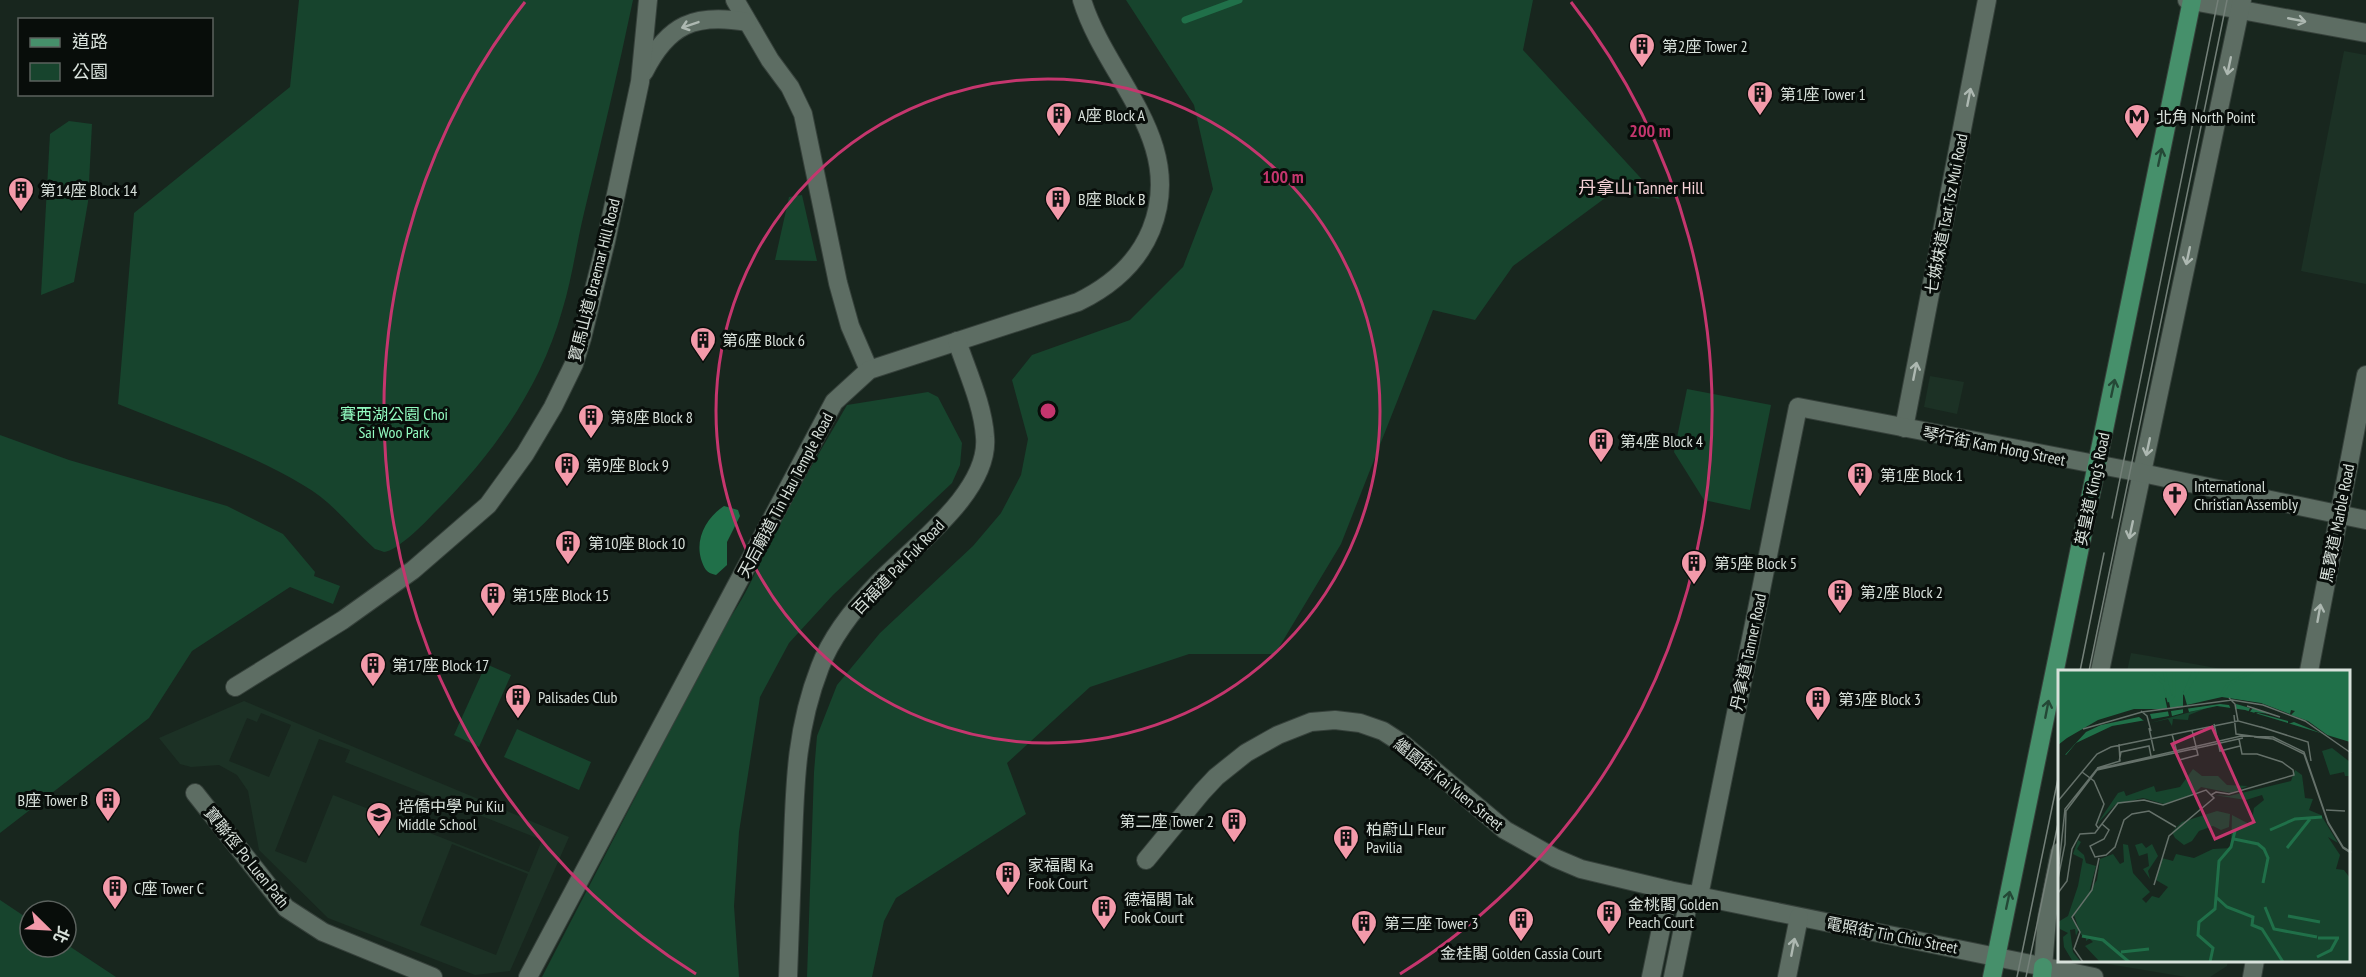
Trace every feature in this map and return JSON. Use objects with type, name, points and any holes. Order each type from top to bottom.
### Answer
[{"type":"main road","name":"英皇道 King's Road","points":[[1992,977],[2190,0]]},
{"type":"street","name":"寶馬山道 Braemar Hill Road","points":[[235,687],[343,620],[413,570],[488,505],[525,454],[553,407],[574,363],[582,338],[606,241],[640,82],[648,0]]},
{"type":"street","points":[[735,0],[770,60],[790,87],[803,114],[838,283],[850,326],[869,370]]},
{"type":"street","name":"天后廟道 Tin Hau Temple Road","points":[[528,977],[834,402],[869,370],[1078,302],[1109,284],[1137,258],[1154,223],[1159,203],[1159,164],[1154,145],[1137,106],[1094,33],[1082,0]]},
{"type":"street","name":"七姊妹道 Tsat Tsz Mui Road","points":[[1904,428],[1988,0]]},
{"type":"street","points":[[2190,0],[2241,4],[2366,33]]},
{"type":"street","points":[[2100,670],[2241,4]]},
{"type":"street","name":"寶馬山道 Braemar Hill Road","points":[[640,82],[654,52],[669,35],[684,26],[723,18],[747,22]]},
{"type":"street","name":"百福道 Pak Fuk Road","points":[[788,977],[795,773],[799,741],[821,664],[842,627],[877,584],[954,508],[974,483],[982,466],[986,436],[957,341]]},
{"type":"street","name":"馬寶道 Marble Road","points":[[2308,670],[2366,375]]},
{"type":"street","name":"琴行街 Kam Hong Street","points":[[1798,407],[2142,473],[2366,520]]},
{"type":"street","name":"丹拿道 Tanner Road","points":[[1673,977],[1694,895],[1798,407]]},
{"type":"street","name":"繼園街 Kai Yuen Street","points":[[1146,860],[1202,792],[1238,759],[1278,735],[1311,722],[1335,720],[1360,723],[1383,731],[1403,744],[1505,830],[1546,854],[1599,874],[1694,895]]},
{"type":"street","name":"寶聯徑 Po Luen Path","points":[[195,793],[286,908],[323,932],[433,977]]},
{"type":"street","points":[[2042,972],[2047,918],[2058,862]]},
{"type":"street","points":[[1651,977],[1669,890]]},
{"type":"street","name":"電照街 Tin Chiu Street","points":[[1694,895],[1996,957],[2042,972],[2094,977]]},
{"type":"street","points":[[1786,977],[1799,917]]},
{"type":"street","points":[[2252,977],[2255,962]]},
{"type":"shaded area","points":[[2344,51],[2366,55],[2366,284],[2301,271]]},
{"type":"shaded area","points":[[1930,376],[1964,382],[1957,414],[1924,407]]},
{"type":"shaded area","points":[[724,506],[738,510],[740,516],[727,542],[727,565],[716,575],[704,567],[700,543],[708,522]]},
{"type":"shaded area","points":[[2131,653],[2227,670],[2127,670]]},
{"type":"shaded area","name":"培僑中學 Pui Kiu Middle School","points":[[244,701],[569,837],[510,971],[475,975],[328,918],[259,850],[248,791],[237,775],[219,765],[191,767],[180,764],[159,738]],"holes":[[[261,713],[291,725],[269,777],[229,761],[247,718],[257,722]],[[319,739],[350,750],[345,762],[542,840],[529,872],[333,795],[306,863],[275,851]],[[452,844],[528,874],[496,955],[420,925]]]},
{"type":"shaded area","points":[[2096,962],[2228,962],[2227,966],[2210,977],[2186,977]]},
{"type":"green space","name":"賽西湖公園 Choi Sai Woo Park","points":[[299,0],[633,0],[565,299],[553,340],[541,368],[511,420],[475,469],[418,529],[396,547],[384,552],[375,549],[323,499],[303,485],[236,451],[118,404],[134,213],[290,87]]},
{"type":"green space","points":[[1126,0],[1533,0],[1523,50],[1660,199],[1616,190],[1513,266],[1475,320],[1433,310],[1341,544],[1275,654],[1189,654],[1090,687],[1007,763],[1026,814],[896,898],[884,921],[872,977],[807,977],[817,736],[837,685],[880,633],[973,546],[1001,513],[1021,475],[1028,439],[1012,380],[1032,355],[1130,320],[1183,267],[1213,189],[1194,105]]},
{"type":"green space","points":[[69,121],[92,124],[88,202],[74,282],[41,295],[50,134]]},
{"type":"green space","points":[[802,195],[817,261],[775,260],[789,197]]},
{"type":"green space","points":[[1687,389],[1771,405],[1750,510],[1704,500],[1674,452]]},
{"type":"green space","points":[[928,392],[938,397],[962,443],[960,465],[952,483],[833,595],[789,643],[760,697],[739,832],[734,906],[739,977],[542,977],[723,628],[749,586],[768,541],[847,405]]},
{"type":"green space","points":[[0,435],[69,460],[227,506],[283,534],[315,572],[314,576],[340,586],[333,604],[290,587],[192,651],[149,718],[0,833]]},
{"type":"green space","points":[[486,664],[511,675],[479,747],[454,735]]},
{"type":"green space","points":[[517,729],[591,762],[579,790],[504,757]]},
{"type":"green space","points":[[0,900],[18,912],[18,959],[78,959],[78,952],[116,977],[0,977]]},
{"type":"waterway","points":[[1185,20],[1239,0]]},
{"type":"tram line","points":[[2112,518],[2218,0]]},
{"type":"tram line","points":[[2089,670],[2227,0]]},
{"type":"tram line","points":[[2080,670],[2104,553]]},
{"type":"tram line","points":[[2017,977],[2058,779]]},
{"type":"tram line","points":[[2026,977],[2058,824]]},
{"type":"place","name":"第2座 Tower 2","points":[[1642,69]]},
{"type":"place","name":"第1座 Tower 1","points":[[1760,117]]},
{"type":"place","name":"A座 Block A","points":[[1059,138]]},
{"type":"place","name":"北角 North Point","points":[[2137,140]]},
{"type":"place","name":"第14座 Block 14","points":[[21,213]]},
{"type":"place","name":"B座 Block B","points":[[1058,222]]},
{"type":"place","name":"第6座 Block 6","points":[[703,363]]},
{"type":"place","name":"第8座 Block 8","points":[[591,440]]},
{"type":"place","name":"第4座 Block 4","points":[[1601,464]]},
{"type":"place","name":"第9座 Block 9","points":[[567,488]]},
{"type":"place","name":"第1座 Block 1","points":[[1860,498]]},
{"type":"place","name":"International Christian Assembly","points":[[2175,518]]},
{"type":"place","name":"第10座 Block 10","points":[[568,566]]},
{"type":"place","name":"第5座 Block 5","points":[[1694,586]]},
{"type":"place","name":"第2座 Block 2","points":[[1840,615]]},
{"type":"place","name":"第15座 Block 15","points":[[493,618]]},
{"type":"place","name":"第17座 Block 17","points":[[373,688]]},
{"type":"place","name":"Palisades Club","points":[[518,720]]},
{"type":"place","name":"第3座 Block 3","points":[[1818,722]]},
{"type":"place","name":"B座 Tower B","points":[[108,823]]},
{"type":"place","name":"培僑中學 Pui Kiu Middle School","points":[[379,838]]},
{"type":"place","name":"第二座 Tower 2","points":[[1234,844]]},
{"type":"place","name":"柏蔚山 Fleur Pavilia","points":[[1346,861]]},
{"type":"place","name":"家福閣 Ka Fook Court","points":[[1008,897]]},
{"type":"place","name":"C座 Tower C","points":[[115,911]]},
{"type":"place","name":"德福閣 Tak Fook Court","points":[[1104,931]]},
{"type":"place","name":"金桃閣 Golden Peach Court","points":[[1609,936]]},
{"type":"place","name":"金桂閣 Golden Cassia Court","points":[[1521,943]]},
{"type":"place","name":"第三座 Tower 3","points":[[1364,946]]},
{"type":"district","name":"丹拿山 Tanner Hill","points":[[1641,188]]}]
